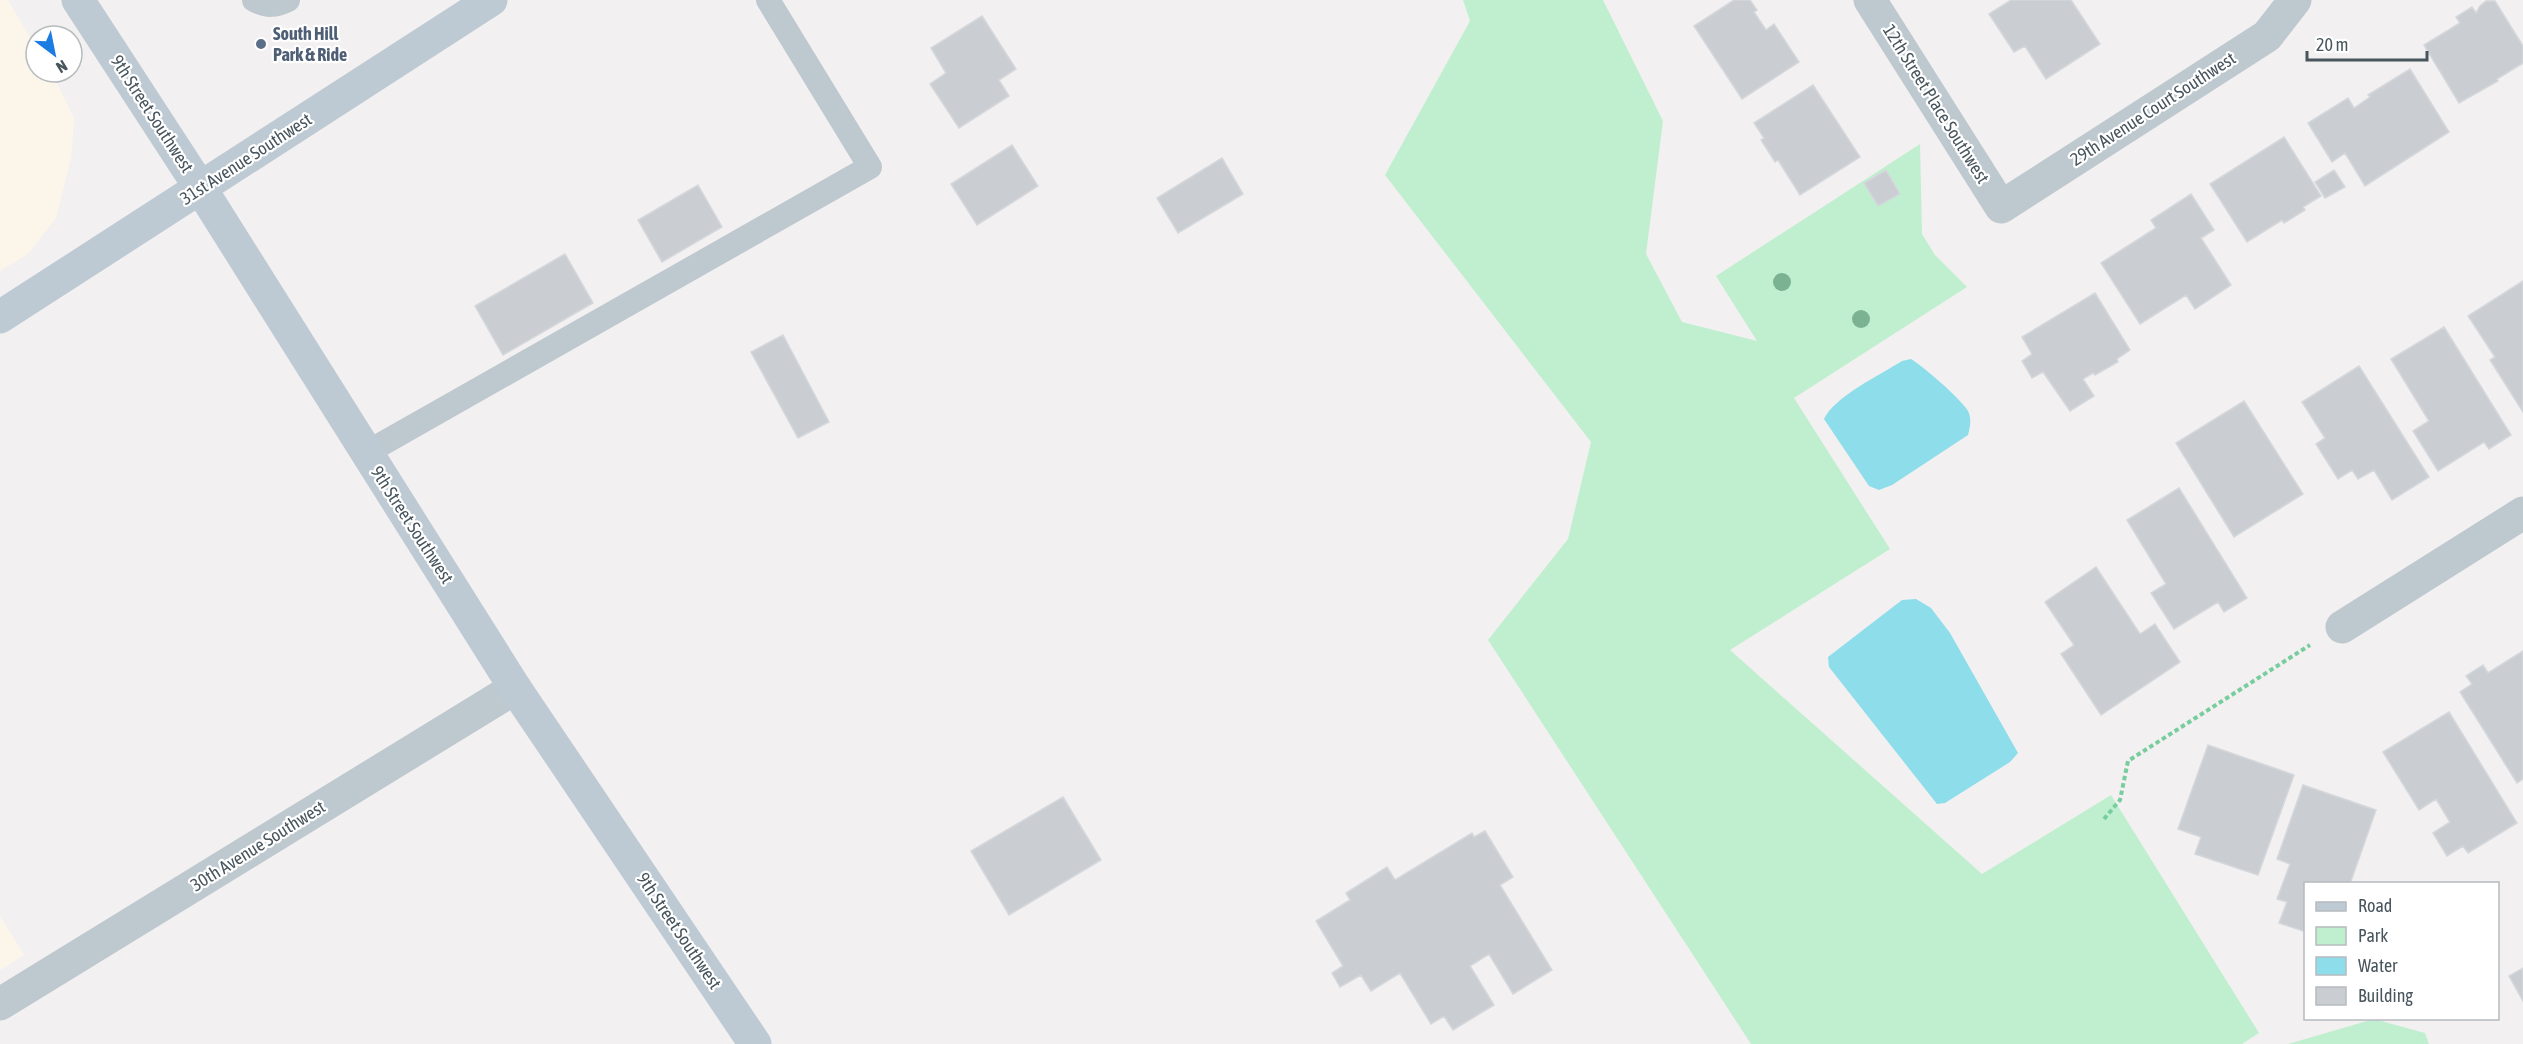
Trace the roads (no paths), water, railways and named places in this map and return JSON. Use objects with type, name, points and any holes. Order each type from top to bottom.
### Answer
[{"type":"main road","name":"9th Street Southwest","points":[[78,0],[201,189],[516,688],[755,1044]]},
{"type":"main road","name":"31st Avenue Southwest","points":[[0,317],[491,0]]},
{"type":"street","name":"12th Street Place Southwest","points":[[1870,0],[2001,207]]},
{"type":"street","name":"29th Avenue Court Southwest","points":[[2001,207],[2267,36],[2295,0]]},
{"type":"street","points":[[2342,627],[2523,513]]},
{"type":"street","name":"30th Avenue Southwest","points":[[0,1004],[516,688]]},
{"type":"lane","points":[[254,0],[263,5],[277,6],[288,0]]},
{"type":"lane","points":[[366,453],[870,167],[768,0]]},
{"type":"water","points":[[1911,359],[1964,405],[1970,417],[1969,432],[1968,435],[1892,485],[1879,490],[1869,486],[1824,419],[1829,411],[1847,395],[1902,361]]},
{"type":"water","points":[[1916,599],[1931,608],[1950,633],[2018,753],[2010,762],[1945,803],[1937,804],[1829,667],[1828,657],[1902,600]]},
{"type":"place","name":"South Hill Park & Ride","points":[[261,44]]}]
